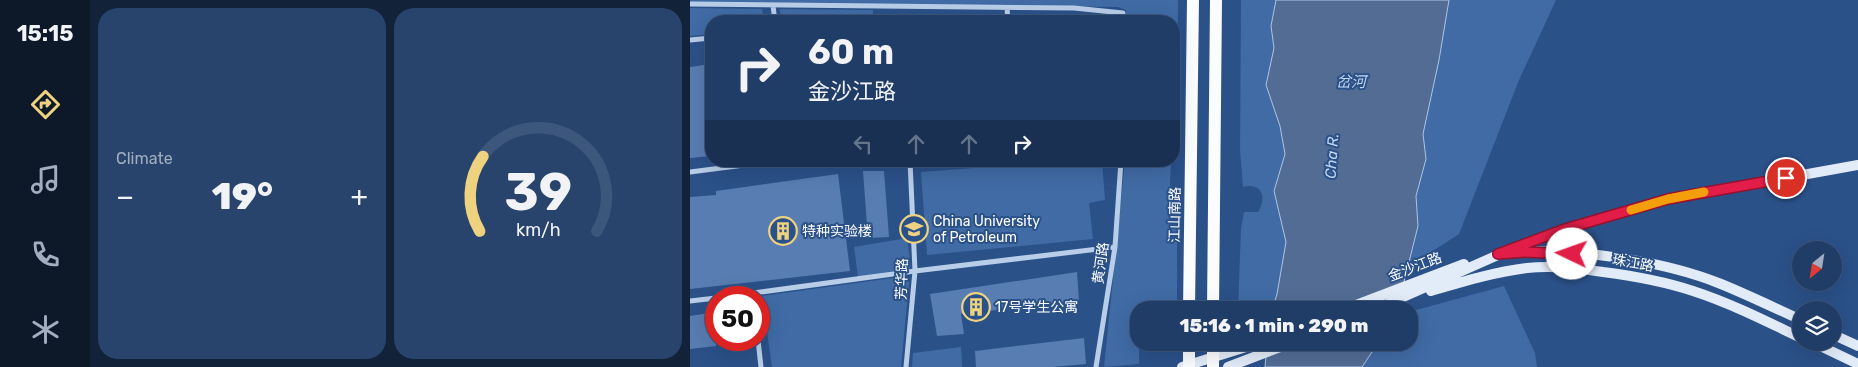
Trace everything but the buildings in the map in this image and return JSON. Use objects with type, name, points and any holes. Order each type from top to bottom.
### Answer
[{"type":"main road","name":"江山南路","points":[[1189,301],[1193,0]]},
{"type":"main road","points":[[1213,301],[1216,0]]},
{"type":"main road","name":"金沙江路","points":[[1396,301],[1498,254],[1565,229],[1668,199],[1858,165]]},
{"type":"main road","name":"珠江路","points":[[1498,254],[1525,252],[1605,256],[1687,272],[1721,284],[1792,316]]},
{"type":"main road","points":[[1498,254],[1503,272]]},
{"type":"main road","name":"金沙江路","points":[[1366,301],[1482,257],[1498,254]]},
{"type":"main road","name":"珠江路","points":[[1398,301],[1503,272],[1553,267],[1645,278],[1693,291],[1742,310],[1792,334]]},
{"type":"main road","points":[[1842,339],[1858,346]]},
{"type":"main road","points":[[1188,351],[1186,367],[1213,362],[1240,351]]},
{"type":"main road","points":[[1228,367],[1271,351]]},
{"type":"main road","points":[[1831,351],[1858,364]]},
{"type":"street","points":[[690,4],[1074,8],[1123,13],[1123,15]]},
{"type":"street","points":[[773,6],[774,15]]},
{"type":"street","points":[[888,6],[888,15]]},
{"type":"street","points":[[1007,8],[1008,15]]},
{"type":"street","points":[[690,40],[705,39]]},
{"type":"street","points":[[690,172],[729,167]]},
{"type":"street","name":"芳华路","points":[[906,367],[915,271],[910,167]]},
{"type":"street","name":"黄河路","points":[[1096,367],[1115,247],[1121,167]]},
{"type":"street","points":[[770,292],[915,271],[1115,247]]},
{"type":"street","points":[[690,301],[705,299]]},
{"type":"street","points":[[759,351],[761,367]]},
{"type":"shaded area","points":[[690,0],[1178,0],[1178,15],[1126,15],[1126,10],[1118,7],[690,2]]},
{"type":"shaded area","points":[[1241,0],[1276,0],[1271,26],[1274,48],[1266,85],[1280,126],[1285,154],[1274,191],[1286,242],[1275,301],[1238,301],[1241,229],[1244,212],[1258,212],[1262,201],[1261,192],[1258,189],[1249,186],[1243,187],[1240,150]]},
{"type":"shaded area","points":[[1449,0],[1556,0],[1519,80],[1459,234],[1408,267],[1418,226],[1416,196],[1426,159],[1423,134],[1439,60]]},
{"type":"shaded area","points":[[690,8],[762,9],[763,15],[705,15],[705,35],[690,36]]},
{"type":"shaded area","points":[[780,9],[873,10],[873,15],[780,15]]},
{"type":"shaded area","points":[[988,167],[1102,167],[1105,200],[1089,203],[1093,239],[927,255],[921,172]]},
{"type":"shaded area","points":[[1124,167],[1171,167],[1170,185],[1177,217],[1177,301],[1130,301],[1130,351],[1139,351],[1139,364],[1104,367]]},
{"type":"shaded area","points":[[907,238],[911,268],[858,277],[854,247]]},
{"type":"shaded area","points":[[900,277],[909,282],[901,367],[772,367],[770,351],[770,295]]},
{"type":"shaded area","points":[[1504,286],[1535,353],[1537,367],[1362,367],[1373,351],[1418,351],[1418,310]]},
{"type":"shaded area","points":[[961,347],[962,367],[912,367],[913,353]]},
{"type":"water","name":"岔河","points":[[1276,0],[1449,0],[1439,60],[1423,134],[1426,159],[1416,196],[1418,226],[1399,301],[1275,301],[1286,242],[1274,191],[1285,154],[1280,126],[1266,85],[1274,48],[1271,26]]},
{"type":"water","points":[[1266,351],[1373,351],[1362,367],[1265,367]]},
{"type":"slow traffic","points":[[1631,210],[1668,199],[1704,192]]},
{"type":"place","name":"China University of Petroleum","points":[[914,229]]},
{"type":"place","name":"特种实验楼","points":[[783,231]]},
{"type":"place","name":"17号学生公寓","points":[[976,307]]},
{"type":"route","points":[[1572,254],[1525,252],[1498,254],[1565,229],[1668,199],[1786,178]]},
{"type":"water label","name":"Cha R.","points":[[1332,156]]}]
